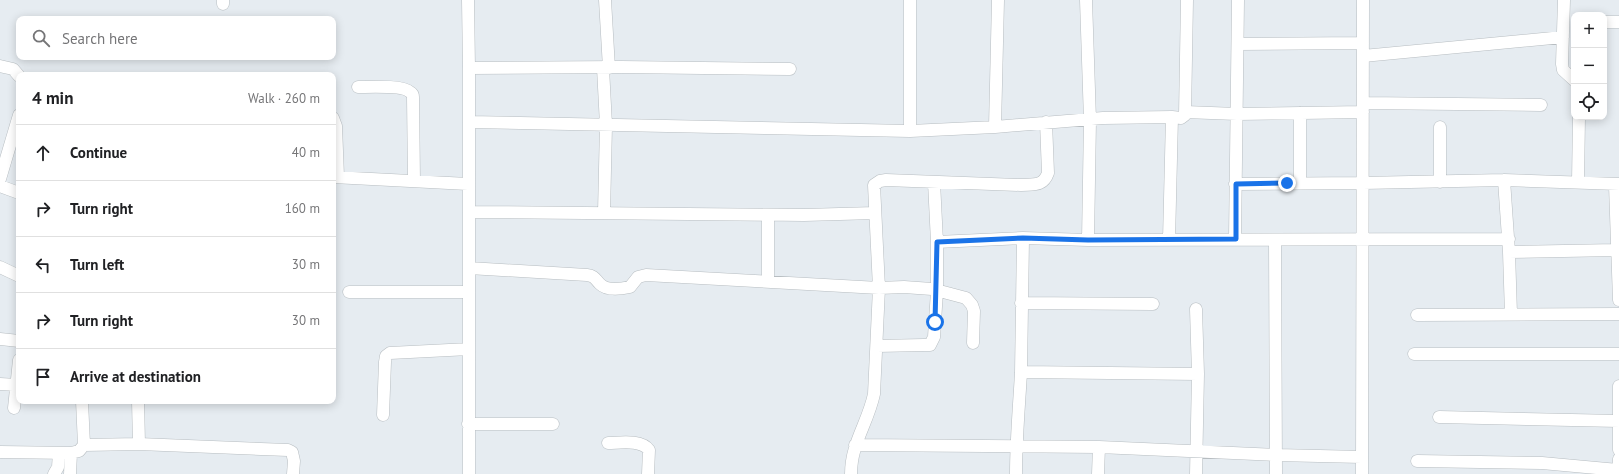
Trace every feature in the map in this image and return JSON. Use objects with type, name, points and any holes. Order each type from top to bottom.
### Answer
[{"type":"street","points":[[468,0],[469,474]]},
{"type":"street","points":[[604,213],[606,125],[605,0]]},
{"type":"street","points":[[910,0],[910,131]]},
{"type":"street","points":[[995,127],[998,0]]},
{"type":"street","points":[[1086,0],[1090,120],[1088,240]]},
{"type":"street","points":[[469,122],[910,131],[995,127],[1103,118],[1183,117],[1185,112],[1187,0]]},
{"type":"street","points":[[1236,239],[1238,0]]},
{"type":"street","points":[[1362,474],[1363,0]]},
{"type":"street","points":[[1564,0],[1569,20],[1563,37],[1563,70],[1571,77]]},
{"type":"street","points":[[1607,22],[1619,22]]},
{"type":"street","points":[[1363,56],[1563,37]]},
{"type":"street","points":[[1238,44],[1363,43]]},
{"type":"street","points":[[0,66],[13,69],[16,72]]},
{"type":"street","points":[[469,68],[790,69]]},
{"type":"street","points":[[358,87],[399,88],[410,91],[412,94],[414,181]]},
{"type":"street","points":[[1185,112],[1237,114],[1300,113],[1363,108],[1541,104]]},
{"type":"street","points":[[1300,113],[1300,183]]},
{"type":"street","points":[[1169,240],[1172,117]]},
{"type":"street","points":[[1578,182],[1580,120]]},
{"type":"street","points":[[851,474],[855,445],[872,403],[874,394],[879,288],[874,185],[876,182],[886,180],[1020,185],[1042,182],[1046,180],[1048,174],[1046,122]]},
{"type":"street","points":[[0,178],[16,126]]},
{"type":"street","points":[[336,126],[336,177],[468,184]]},
{"type":"street","points":[[1440,127],[1440,182]]},
{"type":"street","points":[[1236,184],[1504,180],[1578,182],[1617,185],[1616,250],[1619,294]]},
{"type":"street","points":[[1504,180],[1509,239],[1511,314]]},
{"type":"street","points":[[877,346],[930,345],[934,337],[937,291],[937,242],[934,182]]},
{"type":"street","points":[[0,186],[16,192]]},
{"type":"street","points":[[469,212],[768,215],[875,213]]},
{"type":"street","points":[[768,215],[768,282]]},
{"type":"street","points":[[1016,474],[1016,446],[1021,372],[1023,238]]},
{"type":"street","points":[[937,242],[1023,238],[1088,240],[1509,239]]},
{"type":"street","points":[[1275,240],[1276,474]]},
{"type":"street","points":[[1509,252],[1616,250]]},
{"type":"street","points":[[0,267],[16,275]]},
{"type":"street","points":[[469,268],[587,275],[595,277],[601,285],[610,288],[630,287],[638,277],[646,275],[879,288],[904,287],[932,289],[966,298],[972,305],[974,311],[973,343]]},
{"type":"street","points":[[349,292],[469,292]]},
{"type":"street","points":[[1021,304],[1153,304]]},
{"type":"street","points":[[1196,309],[1198,374],[1196,474]]},
{"type":"street","points":[[1417,315],[1619,314]]},
{"type":"street","points":[[0,339],[16,341]]},
{"type":"street","points":[[383,415],[386,356],[390,353],[469,349]]},
{"type":"street","points":[[1414,354],[1619,354]]},
{"type":"street","points":[[1021,372],[1198,374]]},
{"type":"street","points":[[0,384],[16,385]]},
{"type":"street","points":[[1619,386],[1619,450]]},
{"type":"street","points":[[14,408],[16,393]]},
{"type":"street","points":[[0,452],[65,453],[79,451],[84,445],[82,404]]},
{"type":"street","points":[[138,404],[139,444]]},
{"type":"street","points":[[1439,417],[1619,421]]},
{"type":"street","points":[[468,424],[553,424]]},
{"type":"street","points":[[608,443],[639,443],[647,447],[649,450],[648,474]]},
{"type":"street","points":[[84,445],[139,444],[288,450],[292,452],[293,456],[293,474]]},
{"type":"street","points":[[855,445],[1099,447],[1197,452],[1362,457]]},
{"type":"street","points":[[1098,474],[1099,447]]},
{"type":"street","points":[[54,474],[65,453]]},
{"type":"street","points":[[65,453],[70,474]]},
{"type":"street","points":[[1417,461],[1542,463],[1618,468]]},
{"type":"route","points":[[935,322],[937,291],[937,242],[1023,238],[1088,240],[1236,239],[1236,184],[1287,183]]}]
